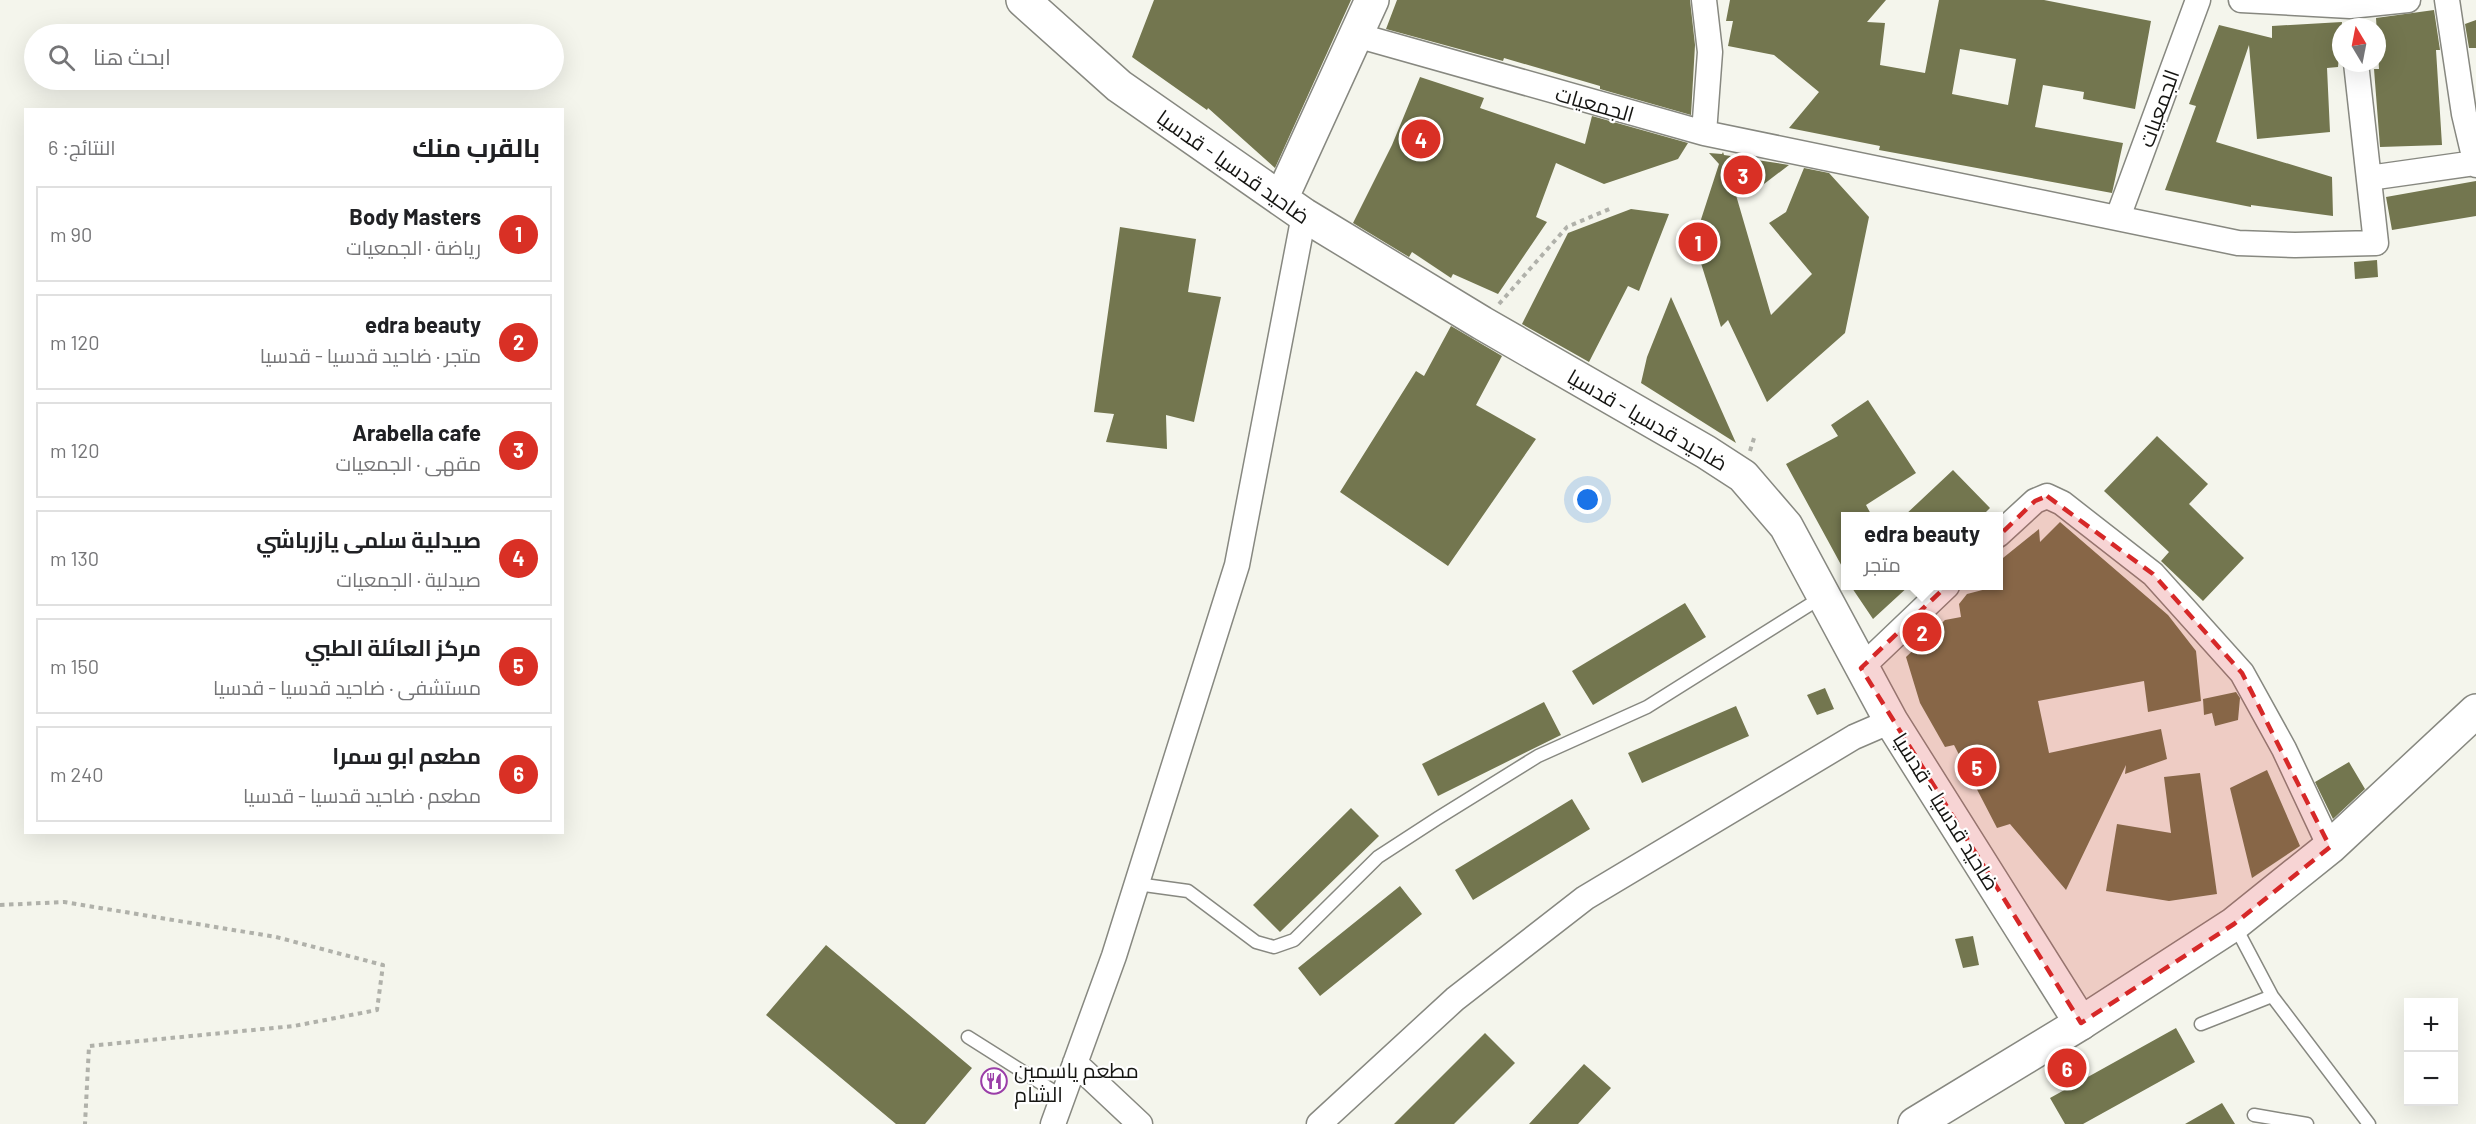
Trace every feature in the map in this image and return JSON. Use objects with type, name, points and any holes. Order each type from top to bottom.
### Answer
[{"type":"main road","name":"ضاحيد قدسيا - قدسيا","points":[[1023,0],[1119,86],[1292,207],[1482,323],[1706,452],[1743,476],[1786,526],[1822,597],[1891,721],[2081,1023]]},
{"type":"main road","points":[[1292,207],[1356,35],[1372,0]]},
{"type":"main road","points":[[1915,1124],[2081,1023],[2234,924],[2330,847],[2476,711]]},
{"type":"street","points":[[1704,0],[1710,52],[1704,134]]},
{"type":"street","name":"الجمعيات","points":[[2118,217],[2198,0]]},
{"type":"street","points":[[2241,0],[2350,11],[2409,0]]},
{"type":"street","points":[[2357,72],[2369,178],[2475,164],[2464,114],[2447,0]]},
{"type":"street","name":"الجمعيات","points":[[1356,35],[1704,134],[2238,243],[2295,245],[2376,243],[2369,178]]},
{"type":"street","points":[[1053,1124],[1114,956],[1237,566],[1292,207]]},
{"type":"street","points":[[2003,531],[2035,501],[2047,496],[2062,503],[2153,574],[2242,673],[2284,749],[2330,847]]},
{"type":"street","points":[[1861,668],[1942,590]]},
{"type":"street","points":[[1319,1124],[1455,999],[1585,898],[1854,737],[1891,721]]},
{"type":"street","points":[[1075,1063],[1140,1124]]},
{"type":"lane","points":[[1137,884],[1188,891],[1256,942],[1274,947],[1294,940],[1378,857],[1438,818],[1538,756],[1647,707],[1822,597]]},
{"type":"lane","points":[[2234,924],[2271,996],[2369,1124]]},
{"type":"lane","points":[[2201,1024],[2271,996]]},
{"type":"lane","points":[[968,1037],[1063,1097]]},
{"type":"lane","points":[[2254,1115],[2307,1124]]},
{"type":"path","points":[[1482,323],[1566,227],[1612,208]]},
{"type":"path","points":[[0,905],[64,902],[276,937],[383,965],[377,1010],[294,1026],[89,1046],[85,1124]]},
{"type":"highlighted area","points":[[2047,496],[2153,574],[2242,673],[2330,847],[2234,924],[2081,1023],[1861,668],[2035,501]]},
{"type":"building","points":[[1154,0],[1351,0],[1275,168],[1208,108],[1207,110],[1132,57]]},
{"type":"building","points":[[1397,0],[1690,0],[1695,45],[1691,115],[1504,58],[1503,61],[1386,29]]},
{"type":"building","points":[[1730,0],[1886,0],[1867,22],[1885,23],[1880,65],[1925,73],[1939,0],[2044,0],[2151,21],[2135,109],[2083,99],[2084,92],[2043,85],[2035,127],[2123,143],[2112,193],[1879,150],[1880,146],[1789,128],[1819,92],[1774,55],[1728,46],[1733,21],[1726,21]],"holes":[[[1960,49],[2016,59],[2008,105],[1952,94]]]},
{"type":"building","points":[[2434,10],[2440,50],[2436,50],[2442,145],[2380,147],[2374,72],[2386,72],[2386,18],[2376,18]]},
{"type":"building","points":[[2476,20],[2476,48],[2469,48],[2465,24]]},
{"type":"building","points":[[2332,23],[2332,68],[2327,68],[2330,132],[2257,139],[2249,45],[2216,142],[2332,177],[2333,216],[2251,205],[2251,207],[2165,190],[2196,106],[2189,104],[2219,25],[2272,38],[2272,26]]},
{"type":"building","points":[[1420,77],[1484,98],[1480,108],[1585,144],[1592,116],[1688,143],[1678,159],[1604,184],[1556,163],[1536,217],[1547,222],[1498,294],[1453,274],[1451,278],[1412,252],[1409,257],[1353,223],[1392,145]]},
{"type":"building","points":[[1723,152],[1724,155],[1789,165],[1747,197],[1731,178],[1771,315],[1812,274],[1769,223],[1786,212],[1804,168],[1829,173],[1869,217],[1845,333],[1767,402],[1728,320],[1721,327],[1694,241],[1719,164],[1709,153],[1722,154]]},
{"type":"building","points":[[2476,181],[2476,216],[2392,230],[2386,197]]},
{"type":"building","points":[[1631,209],[1669,214],[1639,291],[1628,286],[1589,362],[1522,324],[1568,233]]},
{"type":"building","points":[[1120,227],[1196,239],[1188,292],[1221,297],[1194,422],[1166,415],[1167,449],[1106,442],[1114,414],[1094,412]]},
{"type":"building","points":[[2377,260],[2378,277],[2355,279],[2354,262]]},
{"type":"building","points":[[1671,297],[1736,443],[1641,383],[1647,357]]},
{"type":"building","points":[[1451,326],[1502,356],[1476,405],[1536,439],[1448,566],[1340,492],[1416,371],[1424,376]]},
{"type":"building","points":[[1868,400],[1916,473],[1866,505],[1870,512],[1841,512],[1841,565],[1786,464],[1838,436],[1831,425]]},
{"type":"building","points":[[2157,436],[2208,484],[2189,504],[2244,558],[2203,601],[2161,561],[2169,552],[2104,491]]},
{"type":"building","points":[[1953,470],[1990,508],[1986,512],[1908,512]]},
{"type":"building","points":[[2060,522],[2168,615],[2196,651],[2201,701],[2148,712],[2144,681],[2038,701],[2049,753],[2161,729],[2167,759],[2125,774],[2126,765],[2066,890],[2010,824],[1997,828],[1954,745],[1945,747],[1920,703],[1906,657],[1945,620],[1961,617],[1959,604],[1967,594],[1982,590],[2003,590],[2003,558],[2039,529],[2040,542]]},
{"type":"building","points":[[1853,590],[1905,590],[1873,619]]},
{"type":"building","points":[[1685,603],[1706,637],[1593,705],[1572,671]]},
{"type":"building","points":[[1825,688],[1834,709],[1817,715],[1807,695]]},
{"type":"building","points":[[2236,692],[2240,698],[2238,720],[2215,726],[2212,713],[2204,715],[2203,699]]},
{"type":"building","points":[[1544,702],[1561,735],[1438,796],[1422,764]]},
{"type":"building","points":[[1736,706],[1749,736],[1642,783],[1628,753]]},
{"type":"building","points":[[2349,762],[2365,789],[2333,819],[2315,782]]},
{"type":"building","points":[[2267,770],[2300,846],[2252,878],[2230,788]]},
{"type":"building","points":[[2200,773],[2217,894],[2169,901],[2106,891],[2117,824],[2171,833],[2164,777]]},
{"type":"building","points":[[1572,799],[1590,829],[1473,900],[1455,870]]},
{"type":"building","points":[[1351,808],[1379,836],[1280,932],[1253,905]]},
{"type":"building","points":[[1400,886],[1422,914],[1320,996],[1298,968]]},
{"type":"building","points":[[1973,936],[1979,965],[1963,968],[1955,939]]},
{"type":"building","points":[[826,945],[972,1068],[925,1124],[896,1124],[766,1015]]},
{"type":"building","points":[[2176,1028],[2195,1062],[2083,1124],[2065,1124],[2050,1098]]},
{"type":"building","points":[[1485,1033],[1515,1063],[1454,1124],[1394,1124]]},
{"type":"building","points":[[1584,1064],[1611,1088],[1578,1124],[1529,1124]]},
{"type":"building","points":[[2222,1103],[2235,1124],[2185,1124]]},
{"type":"place","name":"صيدلية سلمى يازرباشي","points":[[1421,139]]},
{"type":"place","name":"Arabella cafe","points":[[1743,175]]},
{"type":"place","name":"Body Masters","points":[[1698,242]]},
{"type":"place","name":"edra beauty","points":[[1922,632]]},
{"type":"place","name":"مركز العائلة الطبي","points":[[1977,767]]},
{"type":"place","name":"مطعم ابو سمرا","points":[[2067,1068]]},
{"type":"place","name":"مطعم ياسمين الشام","points":[[994,1081]]}]
